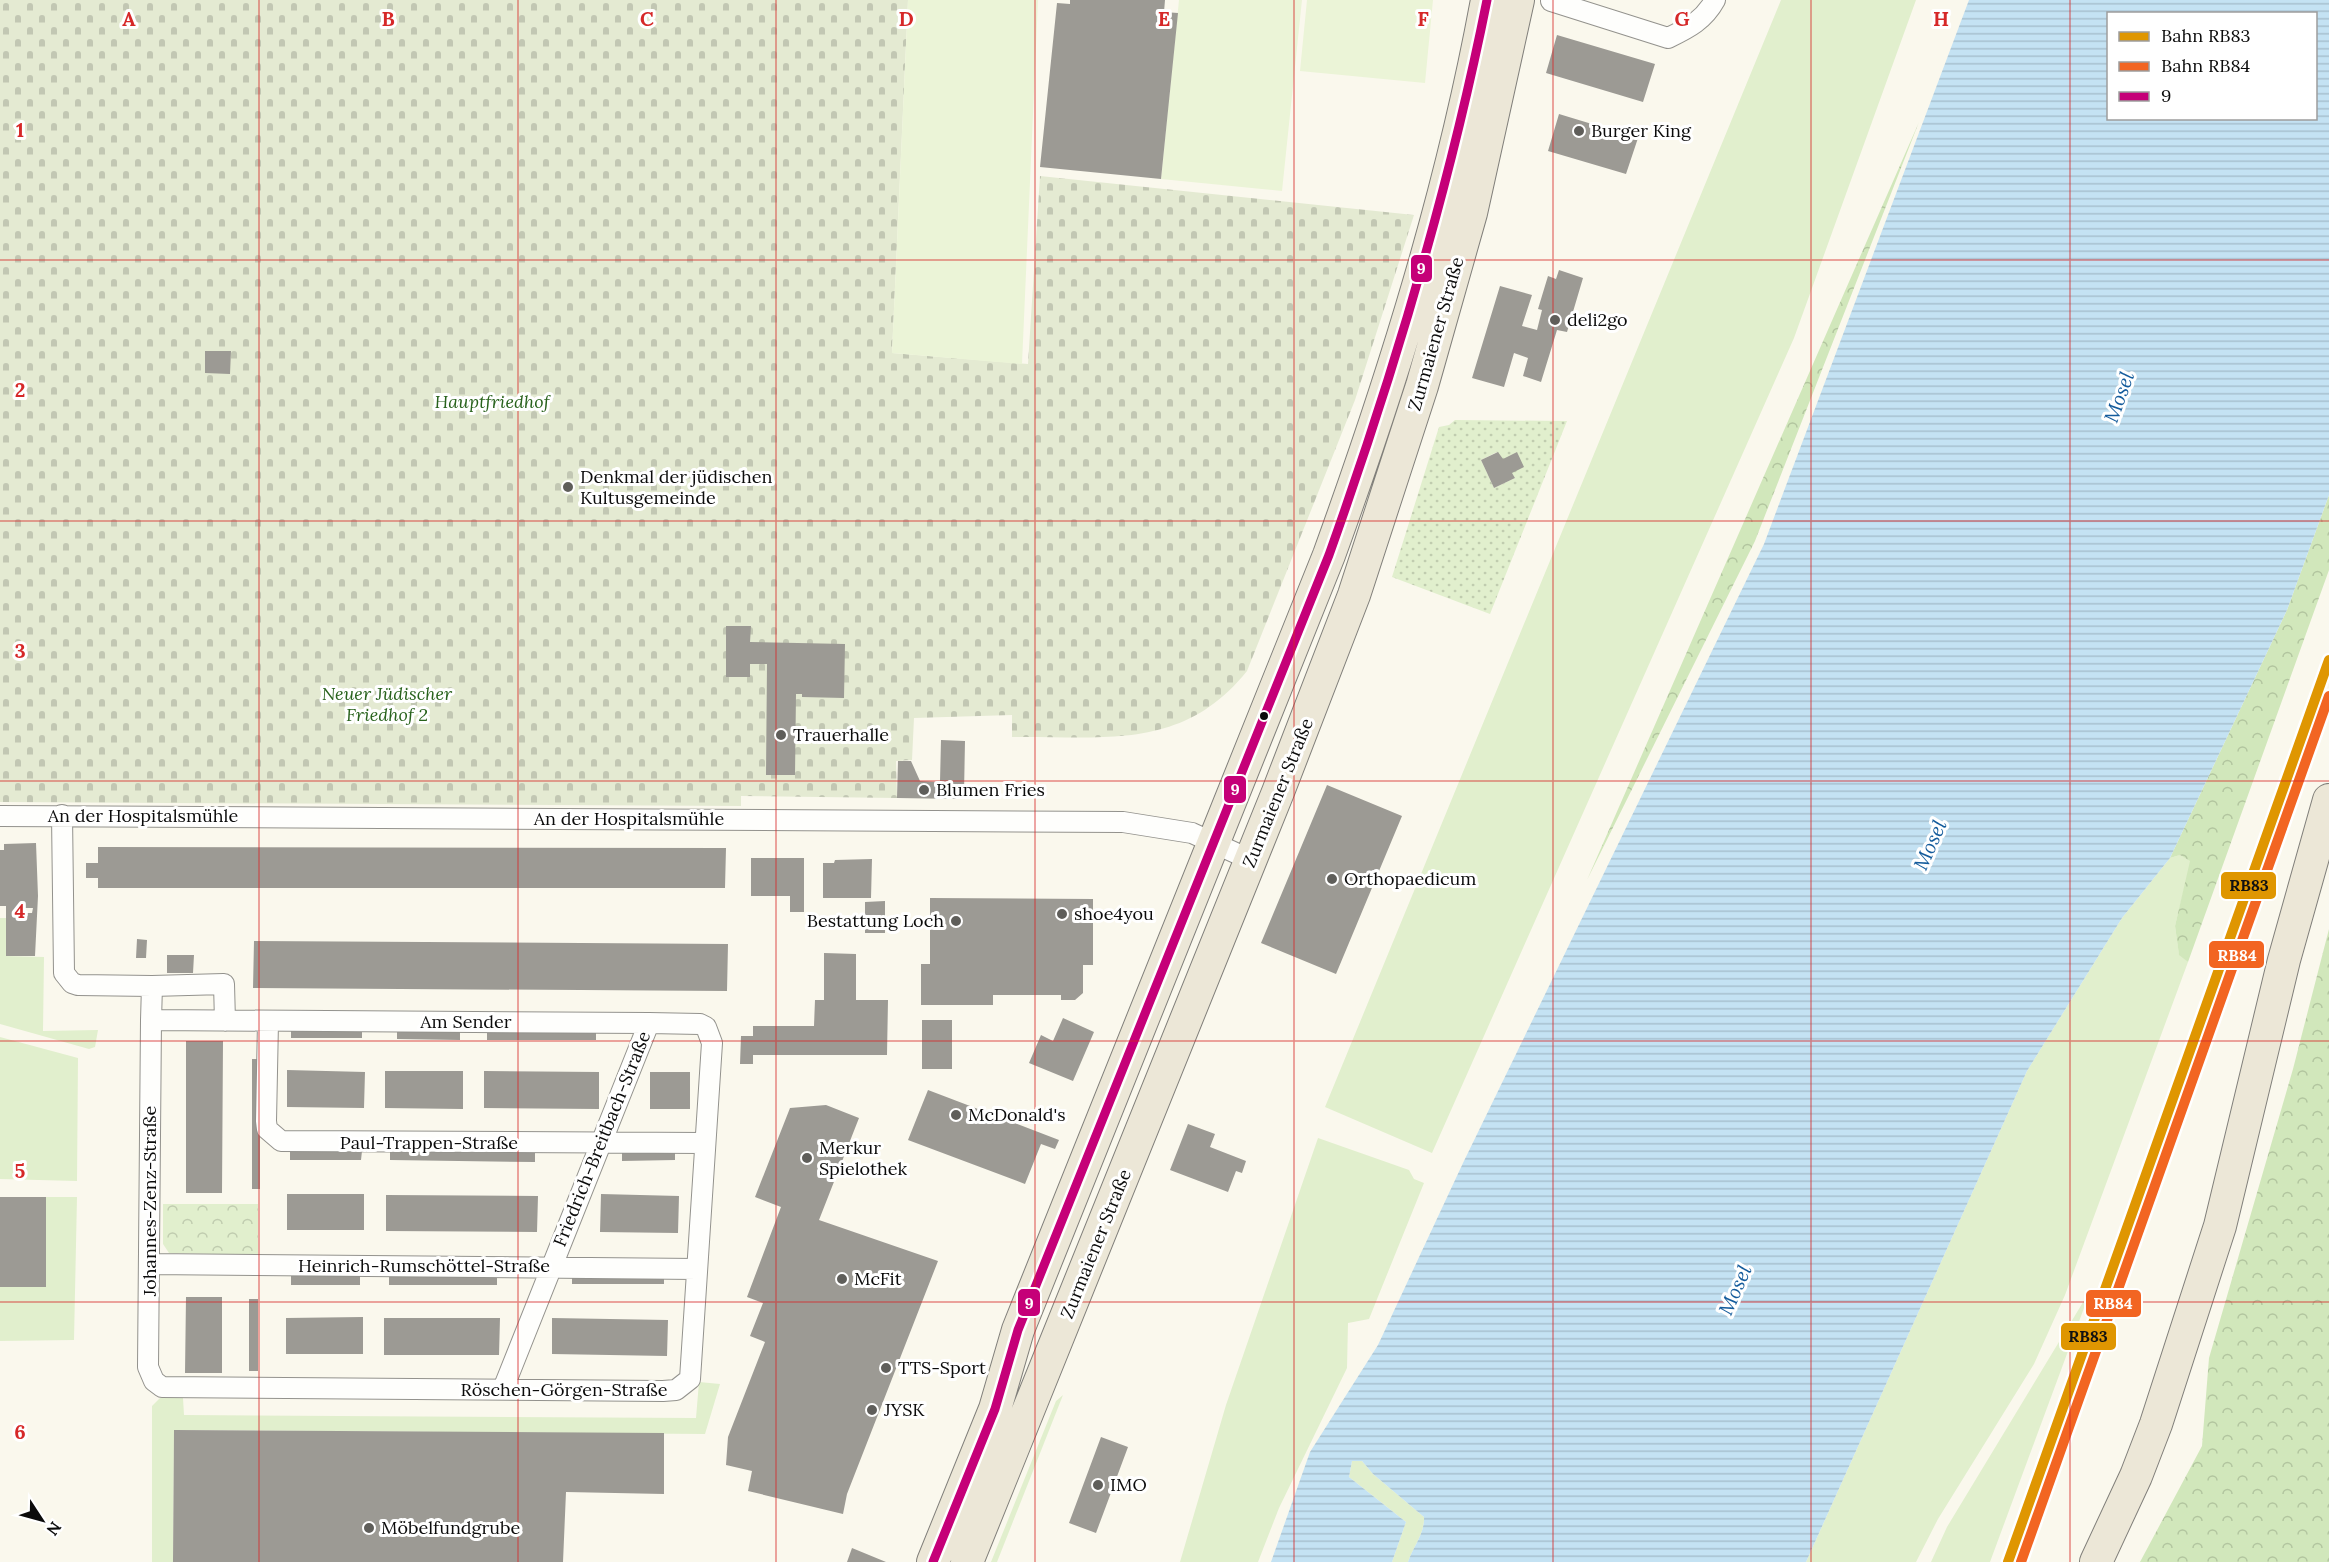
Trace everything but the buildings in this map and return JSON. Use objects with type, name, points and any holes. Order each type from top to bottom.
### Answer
[{"type":"main road","name":"Zurmaiener Straße","points":[[933,1562],[995,1409],[1018,1330],[1260,722],[1329,555],[1388,383],[1452,167],[1487,0]]},
{"type":"main road","name":"Zurmaiener Straße","points":[[967,1562],[1251,860],[1354,595],[1422,386],[1471,213],[1518,0]]},
{"type":"main road","points":[[1260,722],[1299,740]]},
{"type":"main road","points":[[2096,1562],[2136,1476],[2156,1424],[2220,1226],[2284,960],[2329,800]]},
{"type":"street","points":[[1551,1],[1668,38],[1691,27],[1707,13],[1715,0]]},
{"type":"street","points":[[62,815],[64,974],[72,983],[78,985],[224,984],[225,1021]]},
{"type":"street","name":"An der Hospitalsmühle","points":[[0,816],[1123,822],[1192,833],[1251,860]]},
{"type":"street","points":[[151,1020],[152,986]]},
{"type":"street","name":"Am Sender","points":[[151,1020],[650,1023],[700,1024],[706,1027]]},
{"type":"street","name":"Johannes-Zenz-Straße","points":[[151,1020],[148,1367],[154,1382]]},
{"type":"street","name":"Paul-Trappen-Straße","points":[[268,1022],[266,1120],[267,1129],[280,1141],[704,1143]]},
{"type":"street","name":"Friedrich-Breitbach-Straße","points":[[503,1389],[650,1023]]},
{"type":"street","name":"Röschen-Görgen-Straße","points":[[154,1382],[162,1387],[176,1389],[663,1391],[676,1390],[684,1386],[691,1371],[712,1043],[706,1027]]},
{"type":"street","name":"Heinrich-Rumschöttel-Straße","points":[[150,1264],[697,1269]]},
{"type":"green space","name":"Hauptfriedhof","points":[[0,0],[908,0],[892,353],[1028,364],[1040,176],[1414,215],[1355,400],[1247,671],[1222,697],[1196,715],[1169,727],[1140,734],[1110,737],[1012,737],[1012,715],[914,718],[912,760],[896,761],[897,798],[741,796],[741,806],[0,802]]},
{"type":"green space","points":[[908,0],[1038,0],[1022,364],[892,353]]},
{"type":"green space","points":[[1179,0],[1302,0],[1282,191],[1161,179]]},
{"type":"green space","points":[[1307,0],[1433,0],[1425,83],[1300,71]]},
{"type":"green space","points":[[1781,0],[1916,0],[1794,338],[1432,1153],[1325,1107]]},
{"type":"green space","points":[[1919,122],[1755,541],[1587,880]]},
{"type":"green space","points":[[1455,420],[1567,421],[1490,614],[1392,577],[1439,427],[1449,425]],"holes":[[[1497,452],[1515,478],[1494,488],[1481,460]]]},
{"type":"green space","points":[[2329,495],[2329,570],[2188,962],[2179,955],[2175,926],[2190,861],[2180,855],[2170,858],[2287,610]]},
{"type":"green space","points":[[2180,855],[2191,861],[2175,926],[2179,954],[2188,962],[2065,1295],[2034,1364],[1938,1519],[1916,1562],[1806,1562],[2027,1071],[2122,918],[2170,858]]},
{"type":"green space","points":[[0,918],[6,918],[6,956],[44,957],[43,1031],[98,1030],[95,1047],[89,1049],[0,1024]]},
{"type":"green space","points":[[2329,929],[2329,1562],[2140,1562],[2202,1446],[2209,1358],[2293,1069]]},
{"type":"green space","points":[[0,1037],[78,1058],[77,1181],[0,1179]]},
{"type":"green space","points":[[1318,1138],[1409,1170],[1414,1179],[1424,1183],[1369,1319],[1348,1323],[1347,1368],[1279,1508],[1258,1562],[1180,1562],[1226,1405]]},
{"type":"green space","points":[[46,1197],[77,1197],[74,1340],[0,1341],[0,1287],[46,1287]]},
{"type":"green space","points":[[163,1204],[258,1204],[258,1255],[169,1253],[163,1244]]},
{"type":"green space","points":[[2091,1289],[1990,1562],[1931,1562],[1947,1527]]},
{"type":"green space","points":[[699,1382],[720,1384],[705,1434],[174,1430],[173,1562],[152,1562],[152,1406],[160,1398],[183,1398],[184,1415],[696,1418]]},
{"type":"green space","points":[[1063,1395],[997,1562],[991,1562],[1056,1401]]},
{"type":"green space","points":[[1352,1461],[1362,1461],[1373,1474],[1424,1517],[1421,1534],[1408,1562],[1392,1562],[1406,1522],[1349,1477]]},
{"type":"water","name":"Mosel","points":[[1969,0],[2329,0],[2329,495],[2287,610],[2170,858],[2122,918],[2027,1071],[1806,1562],[1408,1562],[1421,1534],[1424,1517],[1373,1474],[1362,1461],[1352,1461],[1349,1477],[1406,1522],[1392,1562],[1271,1562],[1310,1452],[1378,1345],[1463,1163],[1764,544]]},
{"type":"rail line","name":"RB83","points":[[2008,1562],[2329,660]]},
{"type":"rail line","name":"RB84","points":[[2021,1562],[2329,696]]},
{"type":"transit line","name":"9","points":[[933,1562],[995,1409],[1018,1330],[1329,555],[1376,418],[1418,280],[1455,141],[1487,0]]},
{"type":"place","name":"Burger King","points":[[1579,131]]},
{"type":"place","name":"deli2go","points":[[1555,320]]},
{"type":"place","name":"Denkmal der jüdischen Kultusgemeinde","points":[[568,487]]},
{"type":"place","name":"Trauerhalle","points":[[781,735]]},
{"type":"place","name":"Blumen Fries","points":[[924,790]]},
{"type":"place","name":"Orthopaedicum","points":[[1332,879]]},
{"type":"place","name":"shoe4you","points":[[1062,914]]},
{"type":"place","name":"Bestattung Loch","points":[[956,921]]},
{"type":"place","name":"McDonald's","points":[[956,1115]]},
{"type":"place","name":"Merkur Spielothek","points":[[807,1158]]},
{"type":"place","name":"McFit","points":[[842,1279]]},
{"type":"place","name":"TTS-Sport","points":[[886,1368]]},
{"type":"place","name":"JYSK","points":[[872,1410]]},
{"type":"place","name":"IMO","points":[[1098,1485]]},
{"type":"place","name":"Möbelfundgrube","points":[[369,1528]]},
{"type":"park label","name":"Neuer Jüdischer Friedhof 2","points":[[387,704]]}]
